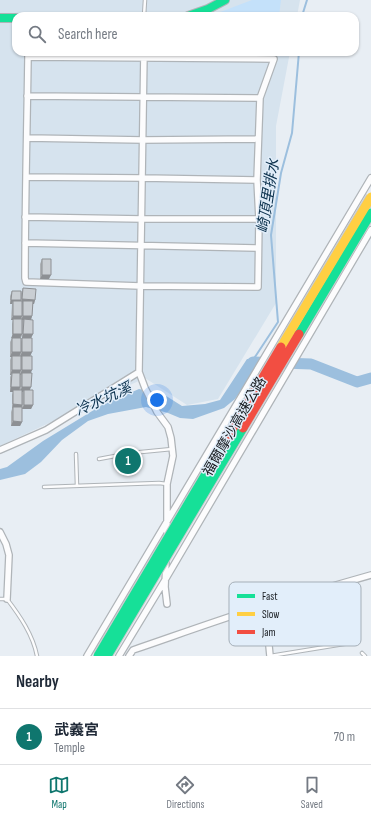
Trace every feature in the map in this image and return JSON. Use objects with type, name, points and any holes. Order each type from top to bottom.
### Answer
[{"type":"main road","points":[[199,12],[225,0]]},
{"type":"main road","points":[[0,18],[12,18]]},
{"type":"main road","name":"福爾摩沙高速公路","points":[[98,656],[371,197]]},
{"type":"main road","name":"福爾摩沙高速公路","points":[[107,656],[371,213]]},
{"type":"street","points":[[28,56],[24,278],[26,282],[140,286],[258,287],[259,219],[257,180],[260,98],[274,59],[176,56]]},
{"type":"street","points":[[144,56],[139,372],[144,388],[168,427],[171,438],[173,456],[167,484],[165,580],[167,604]]},
{"type":"street","points":[[27,96],[260,98]]},
{"type":"street","points":[[27,138],[143,140],[258,138]]},
{"type":"street","points":[[26,177],[257,180]]},
{"type":"street","points":[[87,656],[371,178]]},
{"type":"street","points":[[25,217],[259,219]]},
{"type":"street","points":[[119,656],[371,230]]},
{"type":"street","points":[[25,243],[258,248]]},
{"type":"street","points":[[318,268],[342,280]]},
{"type":"street","points":[[0,450],[46,430],[139,372]]},
{"type":"street","points":[[250,383],[274,395]]},
{"type":"street","points":[[179,501],[204,514]]},
{"type":"street","points":[[0,532],[6,544],[9,555],[7,600]]},
{"type":"street","points":[[346,582],[371,575]]},
{"type":"street","points":[[130,656],[133,650],[229,617]]},
{"type":"street","points":[[101,633],[126,646]]},
{"type":"street","points":[[269,646],[270,656]]},
{"type":"lane","points":[[144,12],[145,0]]},
{"type":"lane","points":[[99,459],[131,453],[172,449]]},
{"type":"lane","points":[[76,454],[77,486]]},
{"type":"lane","points":[[44,487],[167,484]]},
{"type":"lane","points":[[0,599],[7,600],[19,614],[30,634],[36,656]]},
{"type":"lane","points":[[270,656],[332,646]]},
{"type":"lane","points":[[133,650],[134,656]]},
{"type":"lane","points":[[362,653],[365,656]]},
{"type":"shaded area","points":[[0,0],[300,0],[298,12],[12,12],[12,56],[289,56],[276,126],[276,303],[218,399],[187,405],[145,378],[0,446]]},
{"type":"shaded area","points":[[252,0],[281,0],[280,12],[220,12]]},
{"type":"shaded area","points":[[247,359],[260,360],[257,368],[235,399],[224,408],[193,419],[180,418],[146,407],[108,414],[88,421],[62,440],[41,462],[25,474],[0,480],[0,469],[7,467],[43,441],[102,405],[139,389],[163,394],[182,406],[205,404],[220,400]]},
{"type":"building","points":[[42,259],[51,259],[51,275],[42,275]]},
{"type":"building","points":[[23,288],[36,289],[35,300],[22,299]]},
{"type":"building","points":[[12,291],[21,291],[21,300],[11,300]]},
{"type":"building","points":[[13,301],[22,301],[22,316],[13,316]]},
{"type":"building","points":[[23,301],[33,301],[32,316],[23,316]]},
{"type":"building","points":[[13,319],[22,319],[22,334],[13,334]]},
{"type":"building","points":[[24,319],[33,320],[33,334],[23,334]]},
{"type":"building","points":[[12,338],[21,338],[21,352],[12,352]]},
{"type":"building","points":[[22,338],[32,338],[32,352],[22,352]]},
{"type":"building","points":[[12,356],[21,356],[21,370],[12,370]]},
{"type":"building","points":[[22,356],[32,356],[32,370],[22,370]]},
{"type":"building","points":[[12,373],[20,373],[20,387],[11,387]]},
{"type":"building","points":[[22,373],[32,373],[31,387],[22,387]]},
{"type":"building","points":[[13,390],[22,390],[22,405],[13,404]]},
{"type":"building","points":[[24,390],[33,390],[33,405],[24,405]]},
{"type":"building","points":[[13,407],[22,407],[22,422],[13,421]]},
{"type":"waterway","name":"崎頂里排水","points":[[303,12],[307,0]]},
{"type":"waterway","name":"崎頂里排水","points":[[253,360],[278,322],[271,235],[281,173],[292,133],[299,56]]},
{"type":"waterway","name":"冷水坑溪","points":[[251,364],[253,362],[311,364],[357,382],[371,378]]},
{"type":"traffic: fast","points":[[199,12],[225,0]]},
{"type":"traffic: fast","points":[[0,18],[12,18]]},
{"type":"traffic: fast","points":[[299,334],[371,213]]},
{"type":"traffic: fast","points":[[107,656],[243,428]]},
{"type":"traffic: fast","points":[[98,656],[226,440]]},
{"type":"traffic: slow","points":[[281,347],[371,197]]},
{"type":"traffic: jam","points":[[243,428],[299,334]]},
{"type":"traffic: jam","points":[[226,440],[281,347]]},
{"type":"place","name":"武義宮","points":[[128,461]]}]
